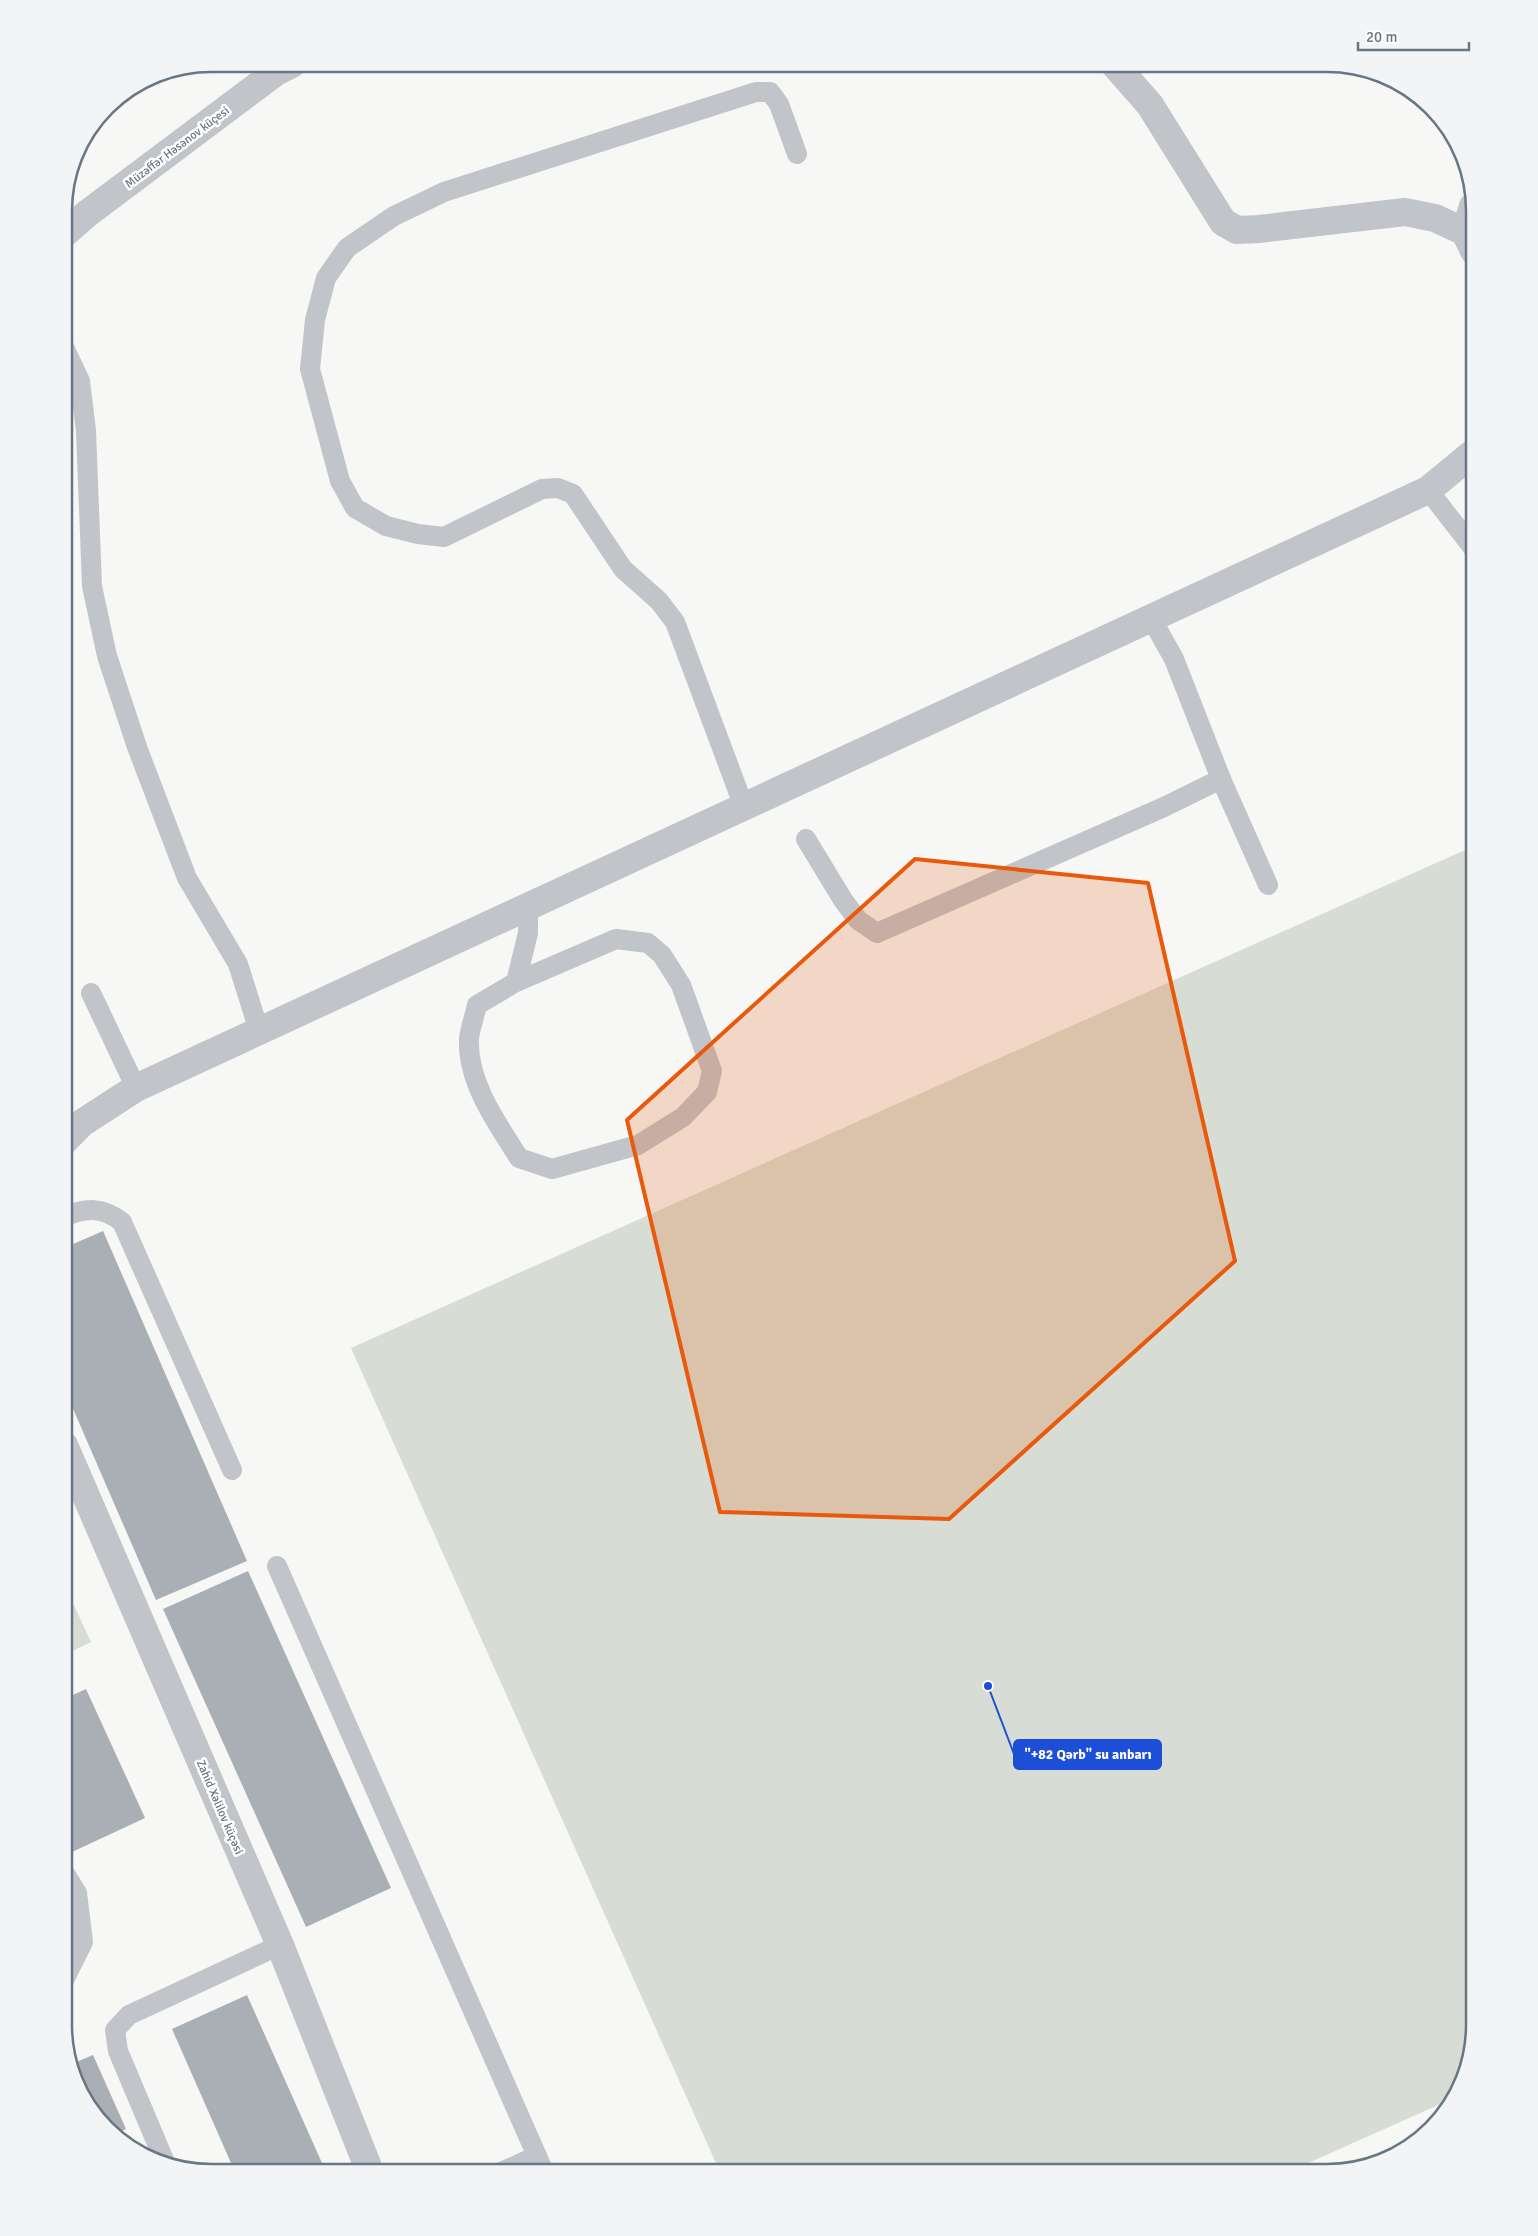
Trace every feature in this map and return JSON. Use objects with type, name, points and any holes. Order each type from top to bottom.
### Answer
[{"type":"street","name":"Müzəffər Həsənov küçesi","points":[[73,226],[275,73]]},
{"type":"street","points":[[1122,73],[1150,105],[1223,222],[1237,230],[1405,212],[1435,218],[1466,239]]},
{"type":"street","points":[[72,1132],[82,1123],[136,1088],[1428,490],[1466,459]]},
{"type":"street","name":"Zahid Xəlilov küçəsi","points":[[72,1464],[280,1945],[366,2163]]},
{"type":"lane","points":[[744,807],[675,622],[660,601],[623,569],[573,494],[558,488],[542,489],[444,537],[418,534],[386,526],[355,508],[340,481],[310,369],[315,320],[326,278],[348,248],[394,216],[444,192],[756,92],[770,92],[779,104],[797,154]]},
{"type":"lane","points":[[73,365],[80,380],[86,431],[92,586],[107,656],[137,747],[188,878],[238,964],[259,1031]]},
{"type":"lane","points":[[1428,490],[1466,539]]},
{"type":"lane","points":[[1151,618],[1174,659],[1221,779],[1268,885]]},
{"type":"lane","points":[[806,839],[843,900],[858,920],[876,932],[1155,811],[1221,779]]},
{"type":"lane","points":[[516,982],[616,939],[648,944],[662,955],[680,985],[712,1071],[707,1092],[684,1118],[638,1145],[552,1169],[519,1158],[491,1113],[473,1072],[469,1038],[477,1005],[516,982],[528,933],[528,907]]},
{"type":"lane","points":[[91,993],[136,1088]]},
{"type":"lane","points":[[72,1213],[96,1209],[111,1213],[122,1222],[232,1470]]},
{"type":"lane","points":[[278,1566],[541,2163]]},
{"type":"lane","points":[[72,1885],[77,1893],[83,1942],[72,1964]]},
{"type":"lane","points":[[162,2154],[118,2051],[115,2030],[129,2015],[280,1945]]},
{"type":"highlighted area","points":[[915,859],[1148,883],[1235,1261],[949,1519],[720,1512],[627,1120]]},
{"type":"shaded area","points":[[1466,850],[1466,2024],[1461,2060],[1455,2078],[1440,2104],[1306,2164],[716,2163],[351,1348]]},
{"type":"shaded area","points":[[72,1602],[91,1642],[72,1651]]},
{"type":"building","points":[[103,1231],[247,1561],[156,1600],[72,1407],[72,1244]]},
{"type":"building","points":[[248,1571],[391,1888],[306,1927],[163,1609]]},
{"type":"building","points":[[86,1689],[145,1818],[72,1852],[72,1695]]},
{"type":"building","points":[[247,1995],[322,2163],[231,2163],[172,2029]]},
{"type":"building","points":[[93,2055],[126,2129],[122,2131],[101,2109],[83,2078],[78,2062]]},
{"type":"place","name":"\"+82 Qərb\" su anbarı","points":[[988,1686]]}]
